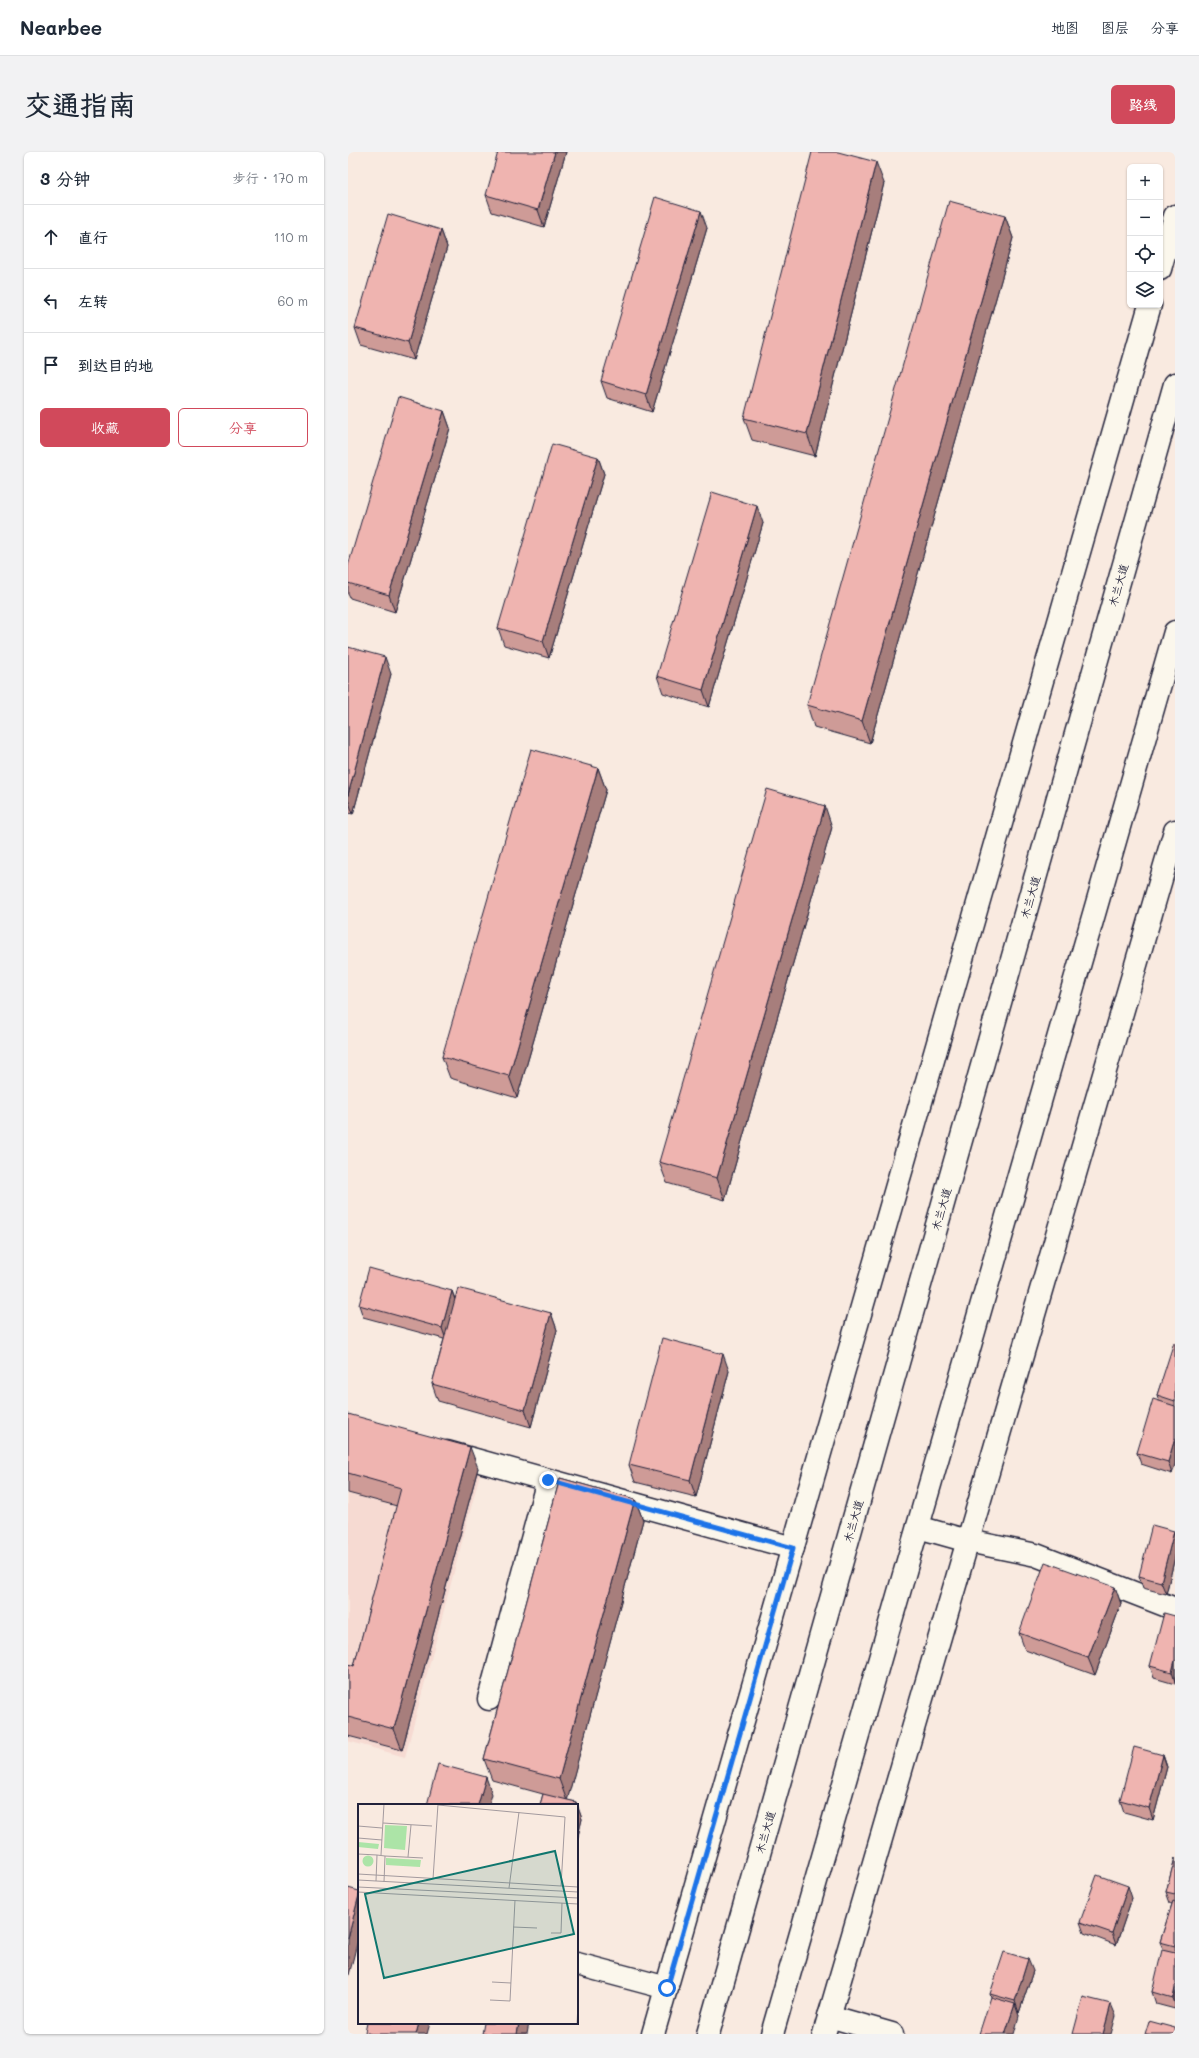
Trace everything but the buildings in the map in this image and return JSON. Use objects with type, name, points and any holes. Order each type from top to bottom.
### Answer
[{"type":"main road","points":[[1163,258],[1175,216]]},
{"type":"main road","points":[[653,2034],[1149,308]]},
{"type":"main road","name":"木兰大道","points":[[708,2034],[1175,384]]},
{"type":"main road","points":[[772,2034],[1175,632]]},
{"type":"main road","points":[[892,2034],[827,2025],[1175,831]]},
{"type":"main road","points":[[425,1446],[793,1548]]},
{"type":"main road","points":[[489,1699],[548,1480]]},
{"type":"main road","points":[[918,1527],[1036,1556],[1175,1609]]},
{"type":"main road","points":[[578,1964],[667,1988]]},
{"type":"shaded area","points":[[348,1429],[482,1466],[405,1757],[348,1741]]},
{"type":"route","points":[[548,1480],[793,1548],[667,1988]]}]
